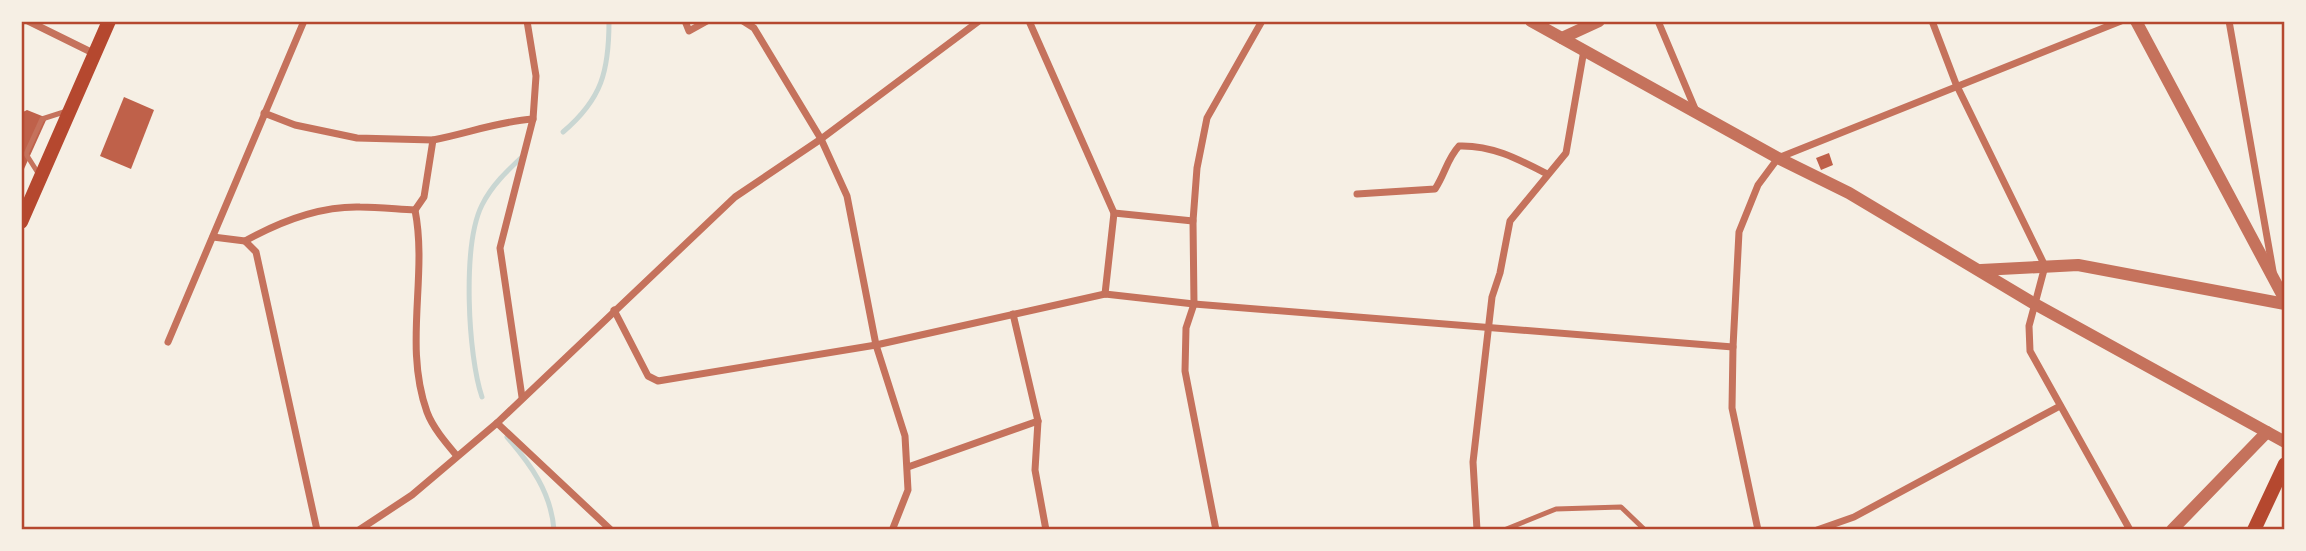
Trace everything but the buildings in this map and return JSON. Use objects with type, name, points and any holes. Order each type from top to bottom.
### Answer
[{"type":"main road","points":[[21,222],[109,21]]},
{"type":"main road","points":[[2254,530],[2285,464]]},
{"type":"street","points":[[29,21],[95,54]]},
{"type":"street","points":[[168,342],[303,21]]},
{"type":"street","points":[[522,397],[500,248],[533,119],[536,76],[527,21]]},
{"type":"street","points":[[685,21],[690,31],[707,21]]},
{"type":"street","points":[[743,21],[754,28],[821,139],[847,196],[877,345],[905,436],[908,490],[893,527]]},
{"type":"street","points":[[359,530],[412,495],[497,423],[735,198],[821,139],[979,21]]},
{"type":"street","points":[[1029,21],[1114,214],[1105,294]]},
{"type":"street","points":[[1216,530],[1185,372],[1186,328],[1194,304],[1194,221],[1200,144],[1207,117],[1262,21]]},
{"type":"street","points":[[1531,21],[1778,158],[1849,193],[2033,303],[2285,442]]},
{"type":"street","points":[[1562,38],[1599,21]]},
{"type":"street","points":[[1658,21],[1697,113]]},
{"type":"street","points":[[1932,21],[1956,84],[2045,266],[2033,303],[2029,326],[2030,351],[2130,530]]},
{"type":"street","points":[[1758,530],[1732,408],[1739,232],[1758,184],[1778,158],[1956,84],[2121,21]]},
{"type":"street","points":[[2136,21],[2285,302]]},
{"type":"street","points":[[2229,21],[2273,275]]},
{"type":"street","points":[[1477,530],[1473,461],[1488,327],[1510,221],[1566,153],[1584,50]]},
{"type":"street","points":[[264,113],[295,125],[357,138],[433,140],[463,134],[497,122],[533,119]]},
{"type":"street","points":[[433,140],[424,197],[415,210],[419,231],[415,345],[427,412],[457,456]]},
{"type":"street","points":[[1357,194],[1435,189],[1443,177],[1449,157],[1459,146],[1476,146],[1508,153],[1547,174]]},
{"type":"street","points":[[214,237],[245,241],[286,221],[331,209],[359,207],[415,210]]},
{"type":"street","points":[[1114,214],[1194,221]]},
{"type":"street","points":[[245,241],[256,252],[263,272],[317,530]]},
{"type":"street","points":[[1981,270],[2078,265],[2285,302]]},
{"type":"street","points":[[614,310],[648,376],[658,381],[877,345],[1105,294],[1194,304],[1733,347]]},
{"type":"street","points":[[1013,314],[1038,421],[1035,470],[1046,530]]},
{"type":"street","points":[[1817,530],[1854,517],[2060,406]]},
{"type":"street","points":[[908,467],[1038,421]]},
{"type":"street","points":[[497,423],[607,529]]},
{"type":"street","points":[[2172,530],[2267,432]]},
{"type":"lane","points":[[40,176],[26,154],[42,119],[70,110]]},
{"type":"lane","points":[[1504,530],[1556,509],[1597,506],[1621,507],[1645,530]]},
{"type":"waterway","points":[[563,132],[587,108],[601,83],[607,55],[609,21]]},
{"type":"waterway","points":[[482,397],[473,355],[469,301],[472,246],[482,205],[500,179],[523,156]]},
{"type":"waterway","points":[[507,437],[524,458],[544,491],[554,530]]}]
